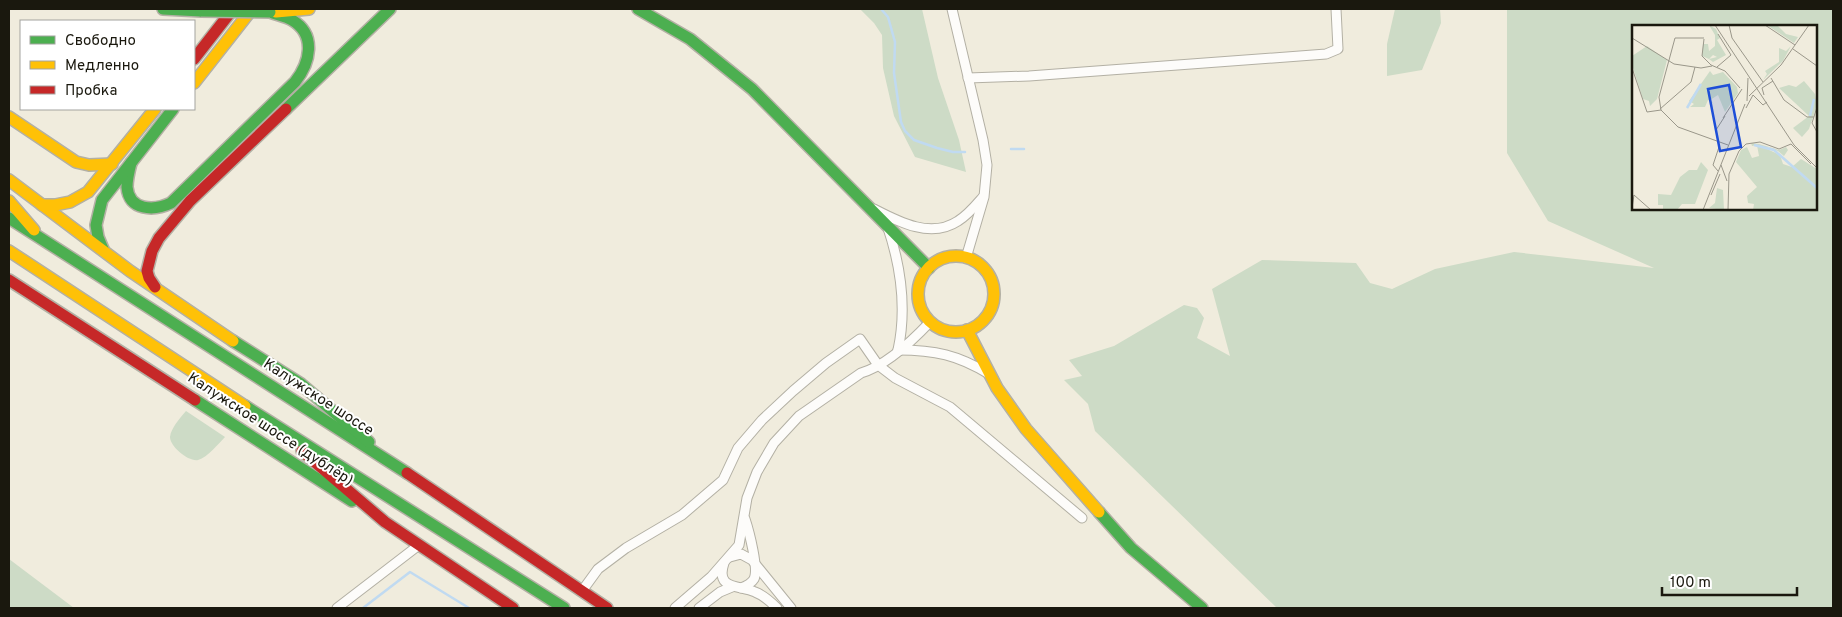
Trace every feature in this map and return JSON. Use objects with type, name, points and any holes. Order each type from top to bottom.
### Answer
[{"type":"main road","points":[[163,9],[270,12],[309,9]]},
{"type":"main road","points":[[195,58],[233,9]]},
{"type":"main road","points":[[195,82],[252,9]]},
{"type":"main road","points":[[160,292],[153,285],[147,271],[149,258],[159,238],[210,180],[390,9]]},
{"type":"main road","points":[[638,9],[687,36],[734,72],[768,102],[928,268]]},
{"type":"main road","points":[[130,163],[127,185],[133,202],[145,209],[164,207],[171,203],[301,76],[308,62],[307,38],[295,22],[270,12]]},
{"type":"main road","points":[[42,204],[65,203],[83,196],[112,164],[153,110]]},
{"type":"main road","points":[[106,253],[102,248],[98,235],[97,219],[99,209],[107,192],[172,110]]},
{"type":"main road","points":[[9,117],[76,162],[89,165],[112,164]]},
{"type":"main road","points":[[9,180],[106,253],[200,320],[301,384],[397,466]]},
{"type":"main road","points":[[9,202],[43,240]]},
{"type":"main road","name":"Калужское шоссе","points":[[9,218],[397,466],[607,608]]},
{"type":"main road","points":[[9,251],[265,419],[564,608]]},
{"type":"main road","points":[[946,258],[966,258],[984,269],[993,289],[992,304],[985,317],[967,330],[948,331],[930,322],[921,310],[918,295],[921,280],[928,268],[934,263],[946,258]]},
{"type":"main road","name":"Калужское шоссе (дублёр)","points":[[9,280],[384,522],[513,608]]},
{"type":"main road","points":[[967,330],[989,374],[1026,429],[1131,548],[1202,608]]},
{"type":"main road","points":[[265,419],[384,522]]},
{"type":"street","points":[[952,9],[983,140],[987,165],[984,197],[966,258]]},
{"type":"street","points":[[968,78],[1029,76],[1326,54],[1338,49],[1336,9]]},
{"type":"street","points":[[868,206],[909,226],[937,228],[952,225],[984,197]]},
{"type":"street","points":[[886,224],[896,253],[900,278],[902,327],[898,350]]},
{"type":"street","points":[[679,605],[711,577],[740,545],[747,498],[757,472],[774,443],[799,416],[861,374],[878,365],[930,322]]},
{"type":"street","points":[[582,591],[598,569],[626,548],[682,515],[723,480],[738,448],[762,420],[826,363],[860,339],[878,365],[895,378],[950,407],[1082,518]]},
{"type":"street","points":[[898,350],[924,350],[950,355],[972,363],[989,374]]},
{"type":"street","points":[[699,608],[720,592],[748,586],[753,580],[756,573],[752,542],[744,514]]},
{"type":"street","points":[[337,608],[419,545]]},
{"type":"street","points":[[777,608],[761,595],[726,583],[722,570],[727,560],[741,554],[747,556],[769,579],[791,608]]},
{"type":"green space","points":[[860,9],[922,9],[938,78],[959,140],[966,172],[915,157],[894,116],[883,68],[882,35],[874,23]]},
{"type":"green space","points":[[1395,9],[1440,9],[1441,23],[1422,70],[1387,76],[1387,44]]},
{"type":"green space","points":[[1507,9],[1833,9],[1833,608],[1277,608],[1095,431],[1088,404],[1064,380],[1082,376],[1069,360],[1114,346],[1184,305],[1197,308],[1204,318],[1197,338],[1230,356],[1212,289],[1262,260],[1356,263],[1370,283],[1392,289],[1435,269],[1514,252],[1654,268],[1548,221],[1507,153]]},
{"type":"green space","points":[[186,411],[225,437],[209,453],[198,460],[190,459],[176,449],[170,437],[176,423]]},
{"type":"green space","points":[[9,559],[74,608],[9,608]]},
{"type":"waterway","points":[[881,9],[888,17],[895,42],[894,73],[901,122],[905,131],[914,140],[953,152],[965,152]]},
{"type":"waterway","points":[[1011,149],[1024,149]]},
{"type":"waterway","points":[[363,608],[410,572],[469,608]]},
{"type":"traffic: fast","points":[[163,9],[201,11]]},
{"type":"traffic: fast","points":[[286,109],[390,9]]},
{"type":"traffic: fast","points":[[638,9],[690,39],[752,89],[929,268]]},
{"type":"traffic: fast","points":[[201,11],[270,12]]},
{"type":"traffic: fast","points":[[131,163],[127,187],[132,201],[137,205],[150,208],[171,203],[295,82],[307,58],[308,41],[300,26],[287,17],[270,12]]},
{"type":"traffic: fast","points":[[103,249],[96,225],[102,200],[172,110]]},
{"type":"traffic: fast","points":[[9,218],[407,473]]},
{"type":"traffic: fast","points":[[233,341],[301,384],[369,442]]},
{"type":"traffic: fast","points":[[195,400],[352,501]]},
{"type":"traffic: fast","points":[[245,406],[564,608]]},
{"type":"traffic: fast","points":[[1099,512],[1131,548],[1202,608]]},
{"type":"traffic: slow","points":[[195,82],[252,9]]},
{"type":"traffic: slow","points":[[276,12],[309,9]]},
{"type":"traffic: slow","points":[[42,205],[70,202],[88,192],[154,110]]},
{"type":"traffic: slow","points":[[9,117],[76,162],[89,165],[112,164]]},
{"type":"traffic: slow","points":[[9,180],[130,271],[233,341]]},
{"type":"traffic: slow","points":[[9,201],[34,230]]},
{"type":"traffic: slow","points":[[9,251],[245,406]]},
{"type":"traffic: slow","points":[[956,256],[970,259],[983,267],[991,280],[994,294],[991,308],[983,321],[970,329],[956,332],[942,329],[929,321],[921,308],[918,294],[921,280],[929,267],[942,259],[956,256]]},
{"type":"traffic: slow","points":[[967,330],[997,388],[1026,429],[1099,512]]},
{"type":"traffic: jam","points":[[195,58],[233,9]]},
{"type":"traffic: jam","points":[[155,287],[147,271],[152,251],[159,238],[190,201],[286,109]]},
{"type":"traffic: jam","points":[[9,280],[195,400]]},
{"type":"traffic: jam","points":[[302,451],[385,522],[513,608]]},
{"type":"traffic: jam","points":[[407,473],[607,608]]}]
